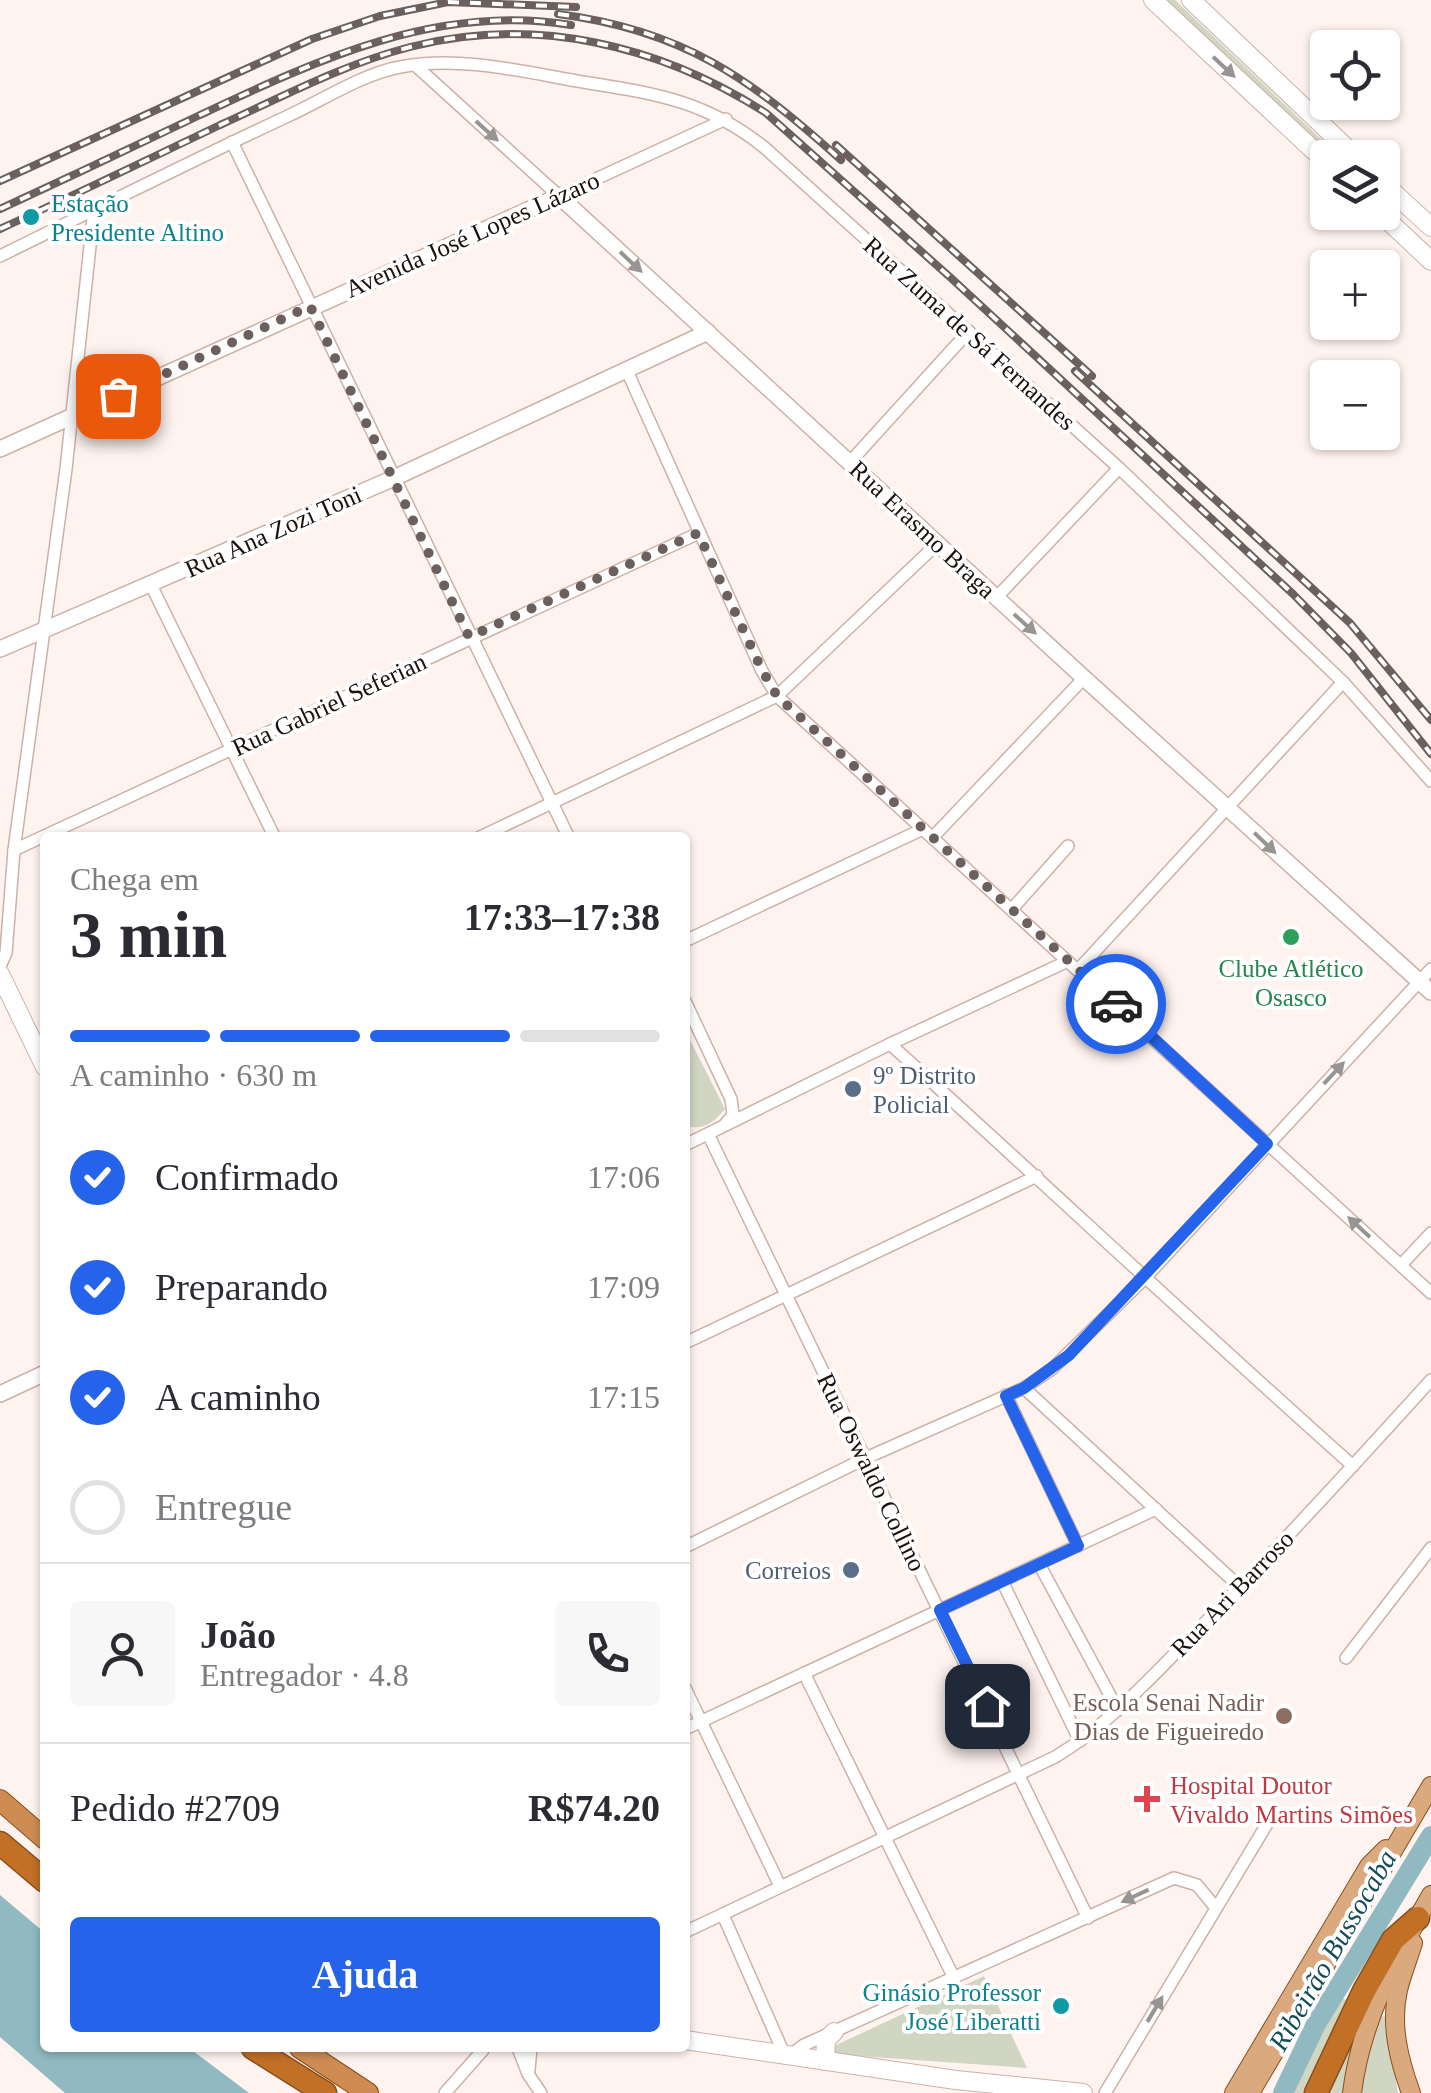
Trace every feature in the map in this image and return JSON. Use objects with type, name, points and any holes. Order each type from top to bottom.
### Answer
[{"type":"highway","points":[[0,1800],[40,1835]]},
{"type":"highway","points":[[0,1843],[40,1877]]},
{"type":"highway","points":[[1316,2093],[1393,1940],[1418,1918]]},
{"type":"highway","points":[[259,2052],[326,2093]]},
{"type":"highway","points":[[306,2052],[368,2093]]},
{"type":"main road","points":[[1154,0],[1310,147]]},
{"type":"main road","points":[[1190,0],[1338,140]]},
{"type":"main road","points":[[1400,199],[1431,227]]},
{"type":"main road","points":[[1399,230],[1431,261]]},
{"type":"main road","points":[[0,974],[40,1045]]},
{"type":"main road","points":[[1237,2092],[1358,1911],[1431,1786]]},
{"type":"main road","points":[[1237,2092],[1369,1866],[1402,1835]]},
{"type":"main road","points":[[1352,2093],[1373,2007],[1431,1895]]},
{"type":"main road","points":[[1411,2093],[1395,2036],[1395,2011],[1418,1918]]},
{"type":"main road","points":[[825,2062],[826,2040],[834,2032]]},
{"type":"main road","points":[[690,2041],[825,2062],[1083,2093]]},
{"type":"street","name":"Rua Zuma de Sá Fernandes","points":[[0,256],[232,142],[399,67],[475,64],[679,99],[726,119],[764,148],[1120,468],[1344,682],[1431,782]]},
{"type":"street","name":"Rua Erasmo Braga","points":[[415,66],[1084,678],[1427,980]]},
{"type":"street","name":"Avenida José Lopes Lázaro","points":[[0,449],[726,119]]},
{"type":"street","points":[[232,142],[565,832]]},
{"type":"street","points":[[0,966],[6,953],[4,922],[46,630],[94,209]]},
{"type":"street","name":"Rua Ana Zozi Toni","points":[[0,649],[394,478],[708,332]]},
{"type":"street","points":[[851,462],[969,332]]},
{"type":"street","points":[[627,371],[698,533],[777,696],[1431,1293]]},
{"type":"street","points":[[996,598],[1120,468]]},
{"type":"street","name":"Rua Gabriel Seferian","points":[[53,832],[698,533]]},
{"type":"street","points":[[490,832],[777,696],[938,542]]},
{"type":"street","points":[[150,584],[272,832]]},
{"type":"street","points":[[690,939],[928,833],[1084,678]]},
{"type":"street","points":[[690,1141],[890,1044],[1073,965],[1230,808],[1344,682]]},
{"type":"street","name":"Rua Gabriel Seferian","points":[[14,850],[40,838]]},
{"type":"street","points":[[1012,909],[1068,846]]},
{"type":"street","points":[[690,1545],[866,1458],[1024,1388],[1069,1355],[1427,980]]},
{"type":"street","points":[[690,1012],[732,1100],[732,1114],[723,1126]]},
{"type":"street","points":[[890,1044],[1353,1466]]},
{"type":"street","points":[[732,1100],[752,1112]]},
{"type":"street","name":"Rua Oswaldo Collino","points":[[708,1134],[1088,1918]]},
{"type":"street","points":[[690,1341],[1036,1176]]},
{"type":"street","points":[[1401,1266],[1431,1233]]},
{"type":"street","points":[[0,1394],[40,1375]]},
{"type":"street","name":"Rua Ari Barroso","points":[[690,1928],[1080,1742],[1118,1710],[1240,1587],[1431,1380]]},
{"type":"street","points":[[1024,1388],[1240,1587]]},
{"type":"street","points":[[1006,1396],[1078,1546]]},
{"type":"street","points":[[690,1727],[1156,1509]]},
{"type":"street","points":[[1346,1658],[1431,1548]]},
{"type":"street","points":[[1039,1564],[1118,1710]]},
{"type":"street","points":[[1002,1581],[1080,1742]]},
{"type":"street","points":[[804,1673],[954,1978]]},
{"type":"street","points":[[690,1698],[780,1886]]},
{"type":"street","points":[[1105,2093],[1267,1824]]},
{"type":"street","points":[[723,1915],[787,2056],[1174,1878],[1197,1885],[1216,1908]]},
{"type":"street","points":[[446,2093],[481,2052]]},
{"type":"street","points":[[520,2052],[541,2093]]},
{"type":"street","points":[[528,2074],[531,2052]]},
{"type":"green space","points":[[1166,0],[1175,0],[1322,140],[1316,140]]},
{"type":"green space","points":[[690,1040],[725,1109],[712,1122],[690,1126]]},
{"type":"green space","points":[[984,1976],[1027,2068],[830,2054],[834,2046]]},
{"type":"green space","points":[[1339,1997],[1385,2017],[1398,2093],[1290,2093],[1303,2060]]},
{"type":"water","points":[[0,1895],[40,1929],[40,2052],[194,2052],[249,2093],[65,2093],[0,2037]]},
{"type":"waterway","name":"Ribeirão Bussocaba","points":[[1283,2093],[1316,2024],[1431,1836]]},
{"type":"railway","points":[[0,181],[312,39],[380,16],[448,2],[576,7]]},
{"type":"railway","points":[[558,14],[642,32],[712,62],[776,105],[841,160]]},
{"type":"railway","points":[[0,209],[244,94],[379,41],[473,22],[522,20],[571,25]]},
{"type":"railway","points":[[0,229],[314,82],[410,47],[503,34],[595,42],[640,54],[725,89],[766,113],[1293,594],[1351,653],[1431,754]]},
{"type":"railway","points":[[836,145],[1092,376]]},
{"type":"railway","points":[[1075,371],[1350,623],[1431,720]]},
{"type":"way so far","points":[[118,396],[310,306],[469,637],[698,533],[777,696],[1116,1004]]},
{"type":"place","name":"Estação Presidente Altino","points":[[31,217]]},
{"type":"place","name":"Clube Atlético Osasco","points":[[1291,937]]},
{"type":"place","name":"9º Distrito Policial","points":[[853,1089]]},
{"type":"place","name":"Correios","points":[[851,1570]]},
{"type":"place","name":"Escola Senai Nadir Dias de Figueiredo","points":[[1284,1716]]},
{"type":"place","name":"Hospital Doutor Vivaldo Martins Simões","points":[[1147,1799]]},
{"type":"place","name":"Ginásio Professor José Liberatti","points":[[1061,2006]]},
{"type":"route","points":[[987,1706],[940,1610],[1078,1546],[1006,1396],[1024,1388],[1069,1355],[1267,1144],[1116,1004]]}]
